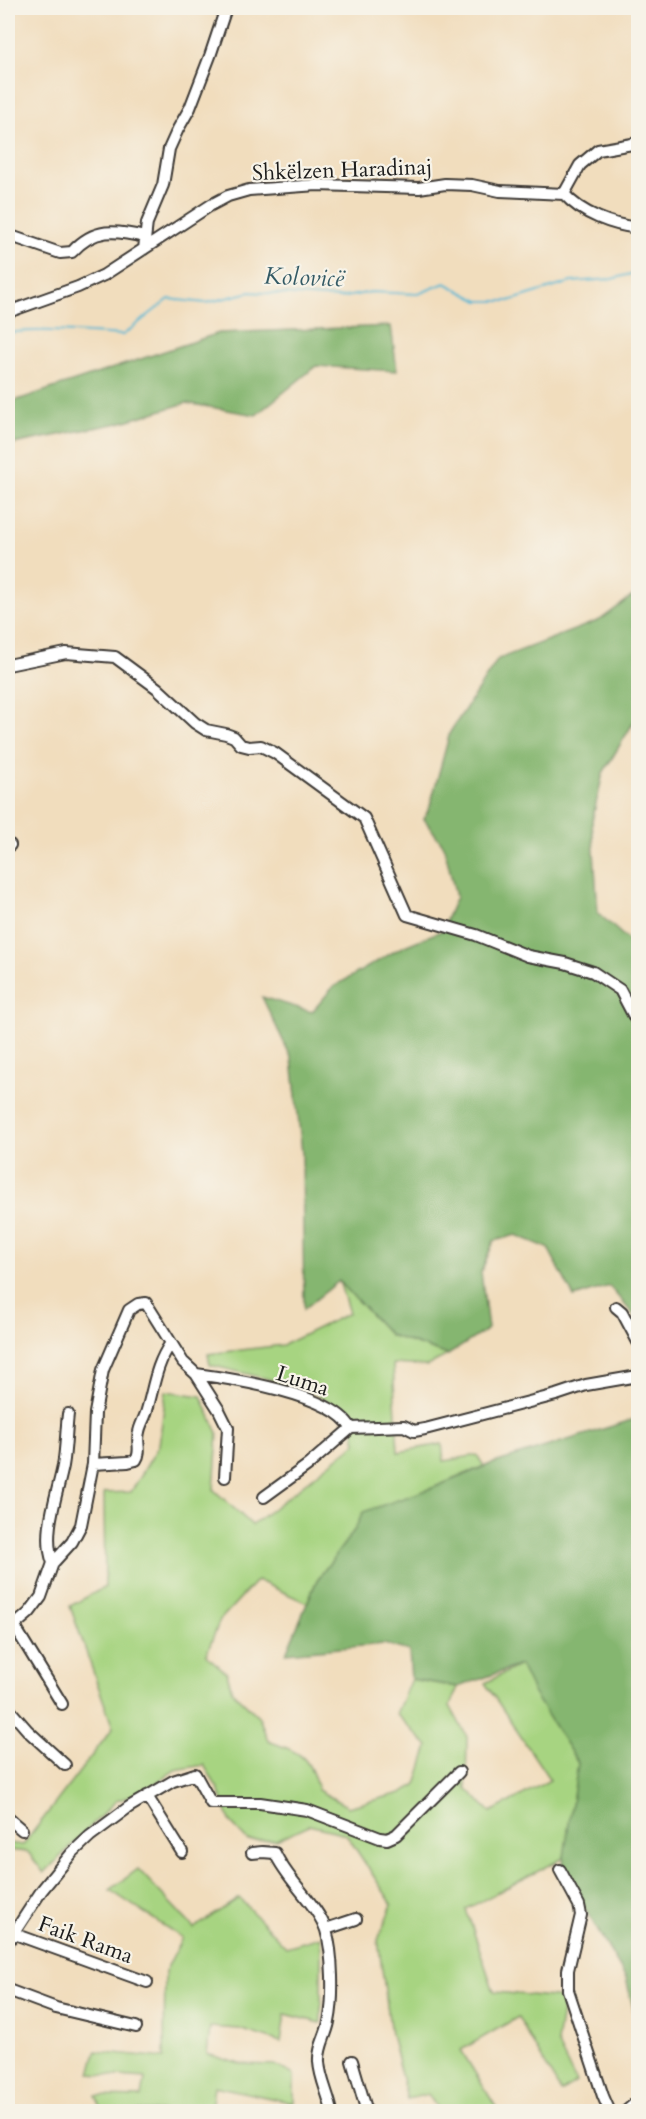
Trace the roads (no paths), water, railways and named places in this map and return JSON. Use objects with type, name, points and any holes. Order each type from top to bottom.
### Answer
[{"type":"street","points":[[144,249],[147,223],[164,185],[169,149],[190,108],[225,8]]},
{"type":"street","points":[[639,143],[598,150],[580,165],[564,194],[589,213],[605,220],[639,228]]},
{"type":"street","name":"Shkëlzen Haradinaj","points":[[8,312],[104,275],[211,205],[228,196],[249,190],[317,185],[419,188],[445,184],[472,185],[500,191],[564,194]]},
{"type":"street","points":[[8,236],[60,253],[72,252],[93,234],[127,233],[146,237]]},
{"type":"street","points":[[8,665],[66,653],[115,657],[157,688],[200,727],[234,737],[241,745],[261,746],[275,753],[364,818],[407,915],[476,935],[521,954],[565,963],[593,972],[621,990],[639,1024]]},
{"type":"street","points":[[62,1704],[11,1629],[30,1613],[41,1598],[52,1563],[72,1542],[81,1525],[93,1464],[95,1413],[103,1370],[129,1310],[138,1304],[146,1303],[154,1313],[183,1362],[196,1374],[228,1428],[225,1478]]},
{"type":"street","points":[[616,1307],[622,1312],[639,1342]]},
{"type":"street","points":[[93,1464],[136,1460],[139,1455],[138,1434],[146,1414],[155,1373],[161,1357],[171,1343]]},
{"type":"street","name":"Luma","points":[[196,1374],[298,1395],[339,1414],[351,1428]]},
{"type":"street","points":[[264,1497],[308,1465],[351,1428],[404,1426],[414,1431],[425,1430],[586,1385],[639,1377]]},
{"type":"street","points":[[52,1563],[49,1554],[49,1538],[63,1463],[68,1414]]},
{"type":"street","points":[[8,1708],[65,1765]]},
{"type":"street","points":[[10,1938],[42,1890],[72,1853],[90,1836],[147,1796],[173,1781],[195,1774],[211,1803],[260,1803],[307,1810],[387,1839],[396,1835],[459,1772]]},
{"type":"street","points":[[147,1796],[182,1852]]},
{"type":"street","points":[[8,1818],[22,1830]]},
{"type":"street","points":[[252,1853],[274,1853],[279,1863],[315,1909],[326,1929],[332,1969],[329,2023],[320,2047],[319,2063],[332,2112]]},
{"type":"street","points":[[560,1870],[579,1905],[581,1915],[568,1970],[568,1990],[610,2112]]},
{"type":"street","points":[[326,1929],[356,1919]]},
{"type":"street","name":"Faik Rama","points":[[10,1938],[147,1982]]},
{"type":"street","points":[[8,1990],[56,2008],[136,2027]]},
{"type":"street","points":[[352,2061],[367,2112]]},
{"type":"street","points":[[625,2112],[639,2101]]},
{"type":"waterway","name":"Kolovicë","points":[[8,333],[51,331],[123,335],[169,299],[206,303],[250,292],[340,298],[371,292],[418,294],[445,283],[479,301],[509,301],[571,282],[612,279],[638,272]]}]
